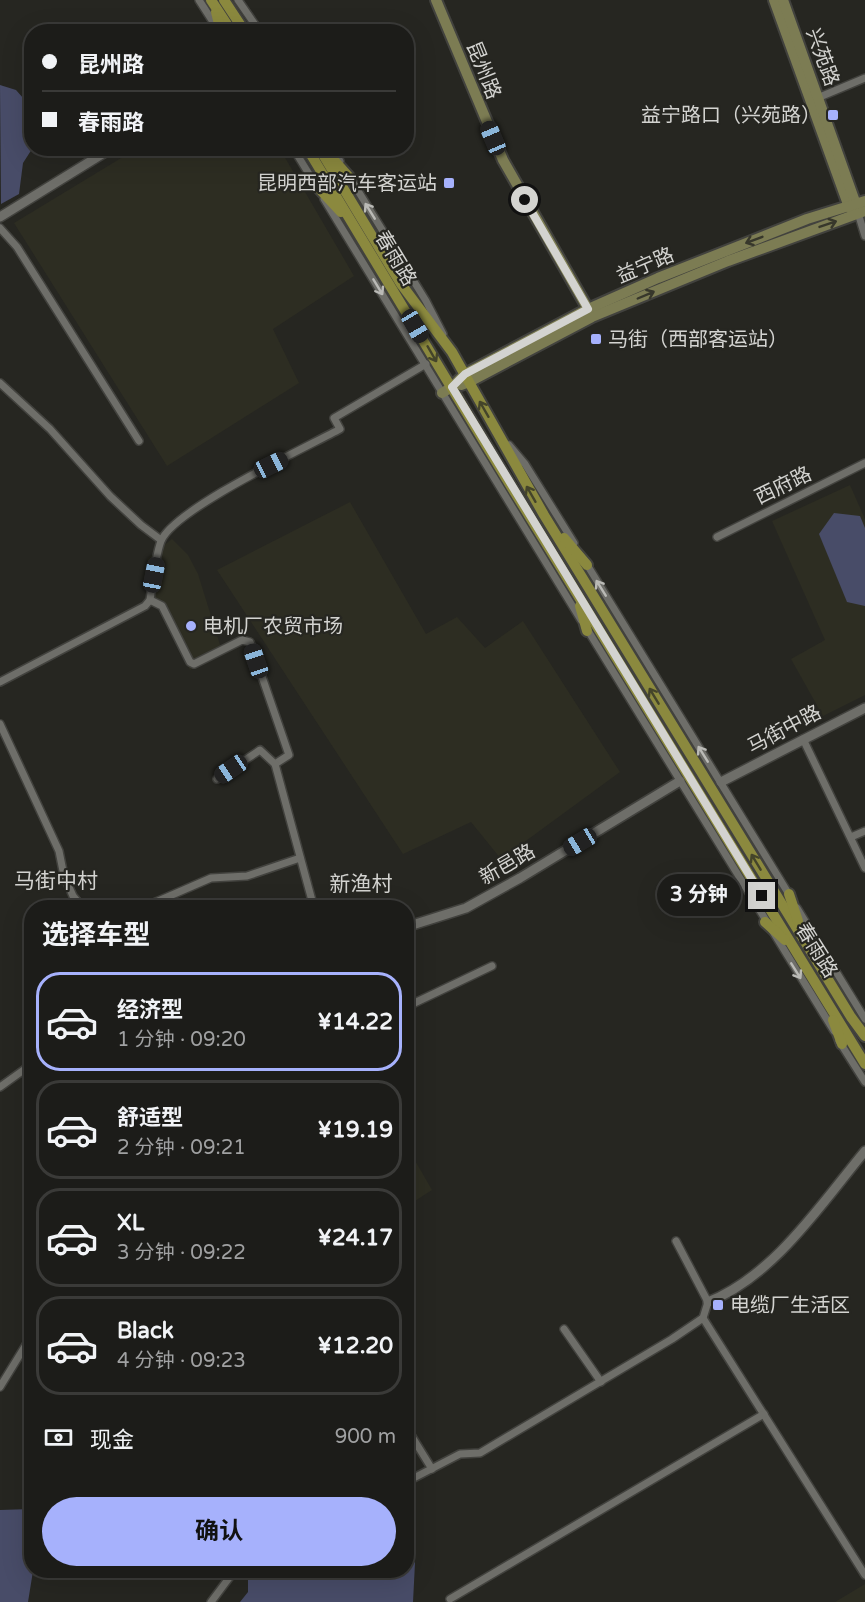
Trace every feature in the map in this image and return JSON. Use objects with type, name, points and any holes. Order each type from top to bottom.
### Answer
[{"type":"main road","name":"昆州路","points":[[436,0],[503,160],[588,309]]},
{"type":"main road","name":"兴苑路","points":[[774,0],[859,207]]},
{"type":"main road","name":"兴苑路","points":[[783,0],[815,99]]},
{"type":"main road","points":[[216,1],[219,24]]},
{"type":"main road","points":[[216,1],[228,24]]},
{"type":"main road","points":[[216,1],[238,24]]},
{"type":"main road","name":"春雨路","points":[[312,156],[359,232],[447,390],[576,592],[865,1064]]},
{"type":"main road","name":"春雨路","points":[[323,156],[401,284],[452,352],[544,515],[851,1017],[865,1036]]},
{"type":"main road","points":[[331,156],[349,177]]},
{"type":"main road","points":[[315,184],[359,232]]},
{"type":"main road","name":"益宁路","points":[[447,390],[588,309],[724,251],[807,219],[859,207]]},
{"type":"main road","name":"益宁路","points":[[467,378],[592,317],[859,207]]},
{"type":"main road","points":[[544,515],[587,565]]},
{"type":"main road","points":[[576,592],[587,631]]},
{"type":"main road","points":[[789,894],[805,941]]},
{"type":"main road","points":[[765,922],[796,951]]},
{"type":"main road","points":[[825,998],[842,1044]]},
{"type":"street","points":[[199,0],[215,24]]},
{"type":"street","points":[[238,0],[254,24]]},
{"type":"street","points":[[815,99],[865,78]]},
{"type":"street","points":[[0,216],[99,156]]},
{"type":"street","points":[[298,156],[426,364],[447,390],[587,631],[865,1082]]},
{"type":"street","points":[[337,156],[426,301],[452,352]]},
{"type":"street","points":[[859,207],[865,236]]},
{"type":"street","points":[[0,228],[17,247],[139,441]]},
{"type":"street","points":[[0,682],[145,606],[150,600],[161,540],[173,524],[254,474],[340,429],[334,418],[426,364]]},
{"type":"street","points":[[0,383],[50,429],[110,496],[161,540]]},
{"type":"street","points":[[500,435],[525,464],[865,1019]]},
{"type":"street","name":"西府路","points":[[717,537],[865,463]]},
{"type":"street","points":[[150,600],[162,606],[190,662],[194,664],[242,640],[250,642],[290,756],[275,764]]},
{"type":"street","name":"马街中路","points":[[721,782],[865,708]]},
{"type":"street","points":[[0,724],[59,851],[64,876],[76,900]]},
{"type":"street","points":[[803,740],[865,868]]},
{"type":"street","points":[[217,779],[260,750],[275,764],[312,900]]},
{"type":"street","name":"新邑路","points":[[414,924],[466,908],[680,781]]},
{"type":"street","points":[[851,837],[865,831]]},
{"type":"street","points":[[160,900],[211,878],[247,876],[300,858]]},
{"type":"street","points":[[414,1003],[492,966]]},
{"type":"street","points":[[0,1087],[24,1070]]},
{"type":"street","points":[[708,1302],[736,1289],[758,1273],[781,1251],[865,1151]]},
{"type":"street","points":[[414,1478],[460,1454],[480,1453],[601,1382],[703,1318],[708,1302],[675,1241]]},
{"type":"street","points":[[703,1318],[865,1575]]},
{"type":"street","points":[[564,1329],[601,1382]]},
{"type":"street","points":[[0,1387],[24,1348]]},
{"type":"street","points":[[450,1599],[764,1414]]},
{"type":"street","points":[[414,1440],[432,1469]]},
{"type":"street","points":[[211,1602],[229,1578]]},
{"type":"shaded area","points":[[0,85],[16,90],[24,99],[24,156],[28,156],[23,163],[19,194],[1,204]]},
{"type":"shaded area","points":[[124,156],[284,156],[354,276],[273,329],[299,383],[167,466],[14,223]]},
{"type":"shaded area","points":[[466,424],[570,591],[575,603],[464,425]]},
{"type":"shaded area","points":[[850,485],[865,519],[865,695],[823,716],[791,659],[825,640],[772,521]]},
{"type":"shaded area","points":[[350,502],[426,634],[457,617],[485,648],[523,621],[620,772],[501,859],[471,822],[403,854],[217,570]]},
{"type":"shaded area","points":[[834,513],[860,516],[865,528],[865,606],[847,602],[819,534]]},
{"type":"shaded area","name":"电机厂农贸市场","points":[[172,539],[188,555],[198,574],[222,651],[190,670],[149,590],[154,575],[147,559]]},
{"type":"shaded area","points":[[575,558],[584,569],[700,760],[699,760]]},
{"type":"shaded area","points":[[414,1159],[432,1190],[414,1202]]},
{"type":"shaded area","points":[[24,1509],[24,1578],[32,1578],[28,1602],[0,1602],[0,1510]]},
{"type":"shaded area","points":[[415,1563],[413,1602],[240,1602],[248,1592],[248,1578],[414,1578]]},
{"type":"shaded area","points":[[865,1584],[865,1602],[835,1602]]},
{"type":"place","name":"益宁路口（兴苑路）","points":[[833,115]]},
{"type":"place","name":"昆明西部汽车客运站","points":[[449,183]]},
{"type":"place","name":"马街（西部客运站）","points":[[596,339]]},
{"type":"place","name":"电机厂农贸市场","points":[[191,626]]},
{"type":"place","name":"电缆厂生活区","points":[[718,1305]]},
{"type":"district","name":"马街中村","points":[[56,881]]},
{"type":"district","name":"新渔村","points":[[361,884]]},
{"type":"route","points":[[525,200],[588,309],[465,374],[452,387],[762,896]]}]
